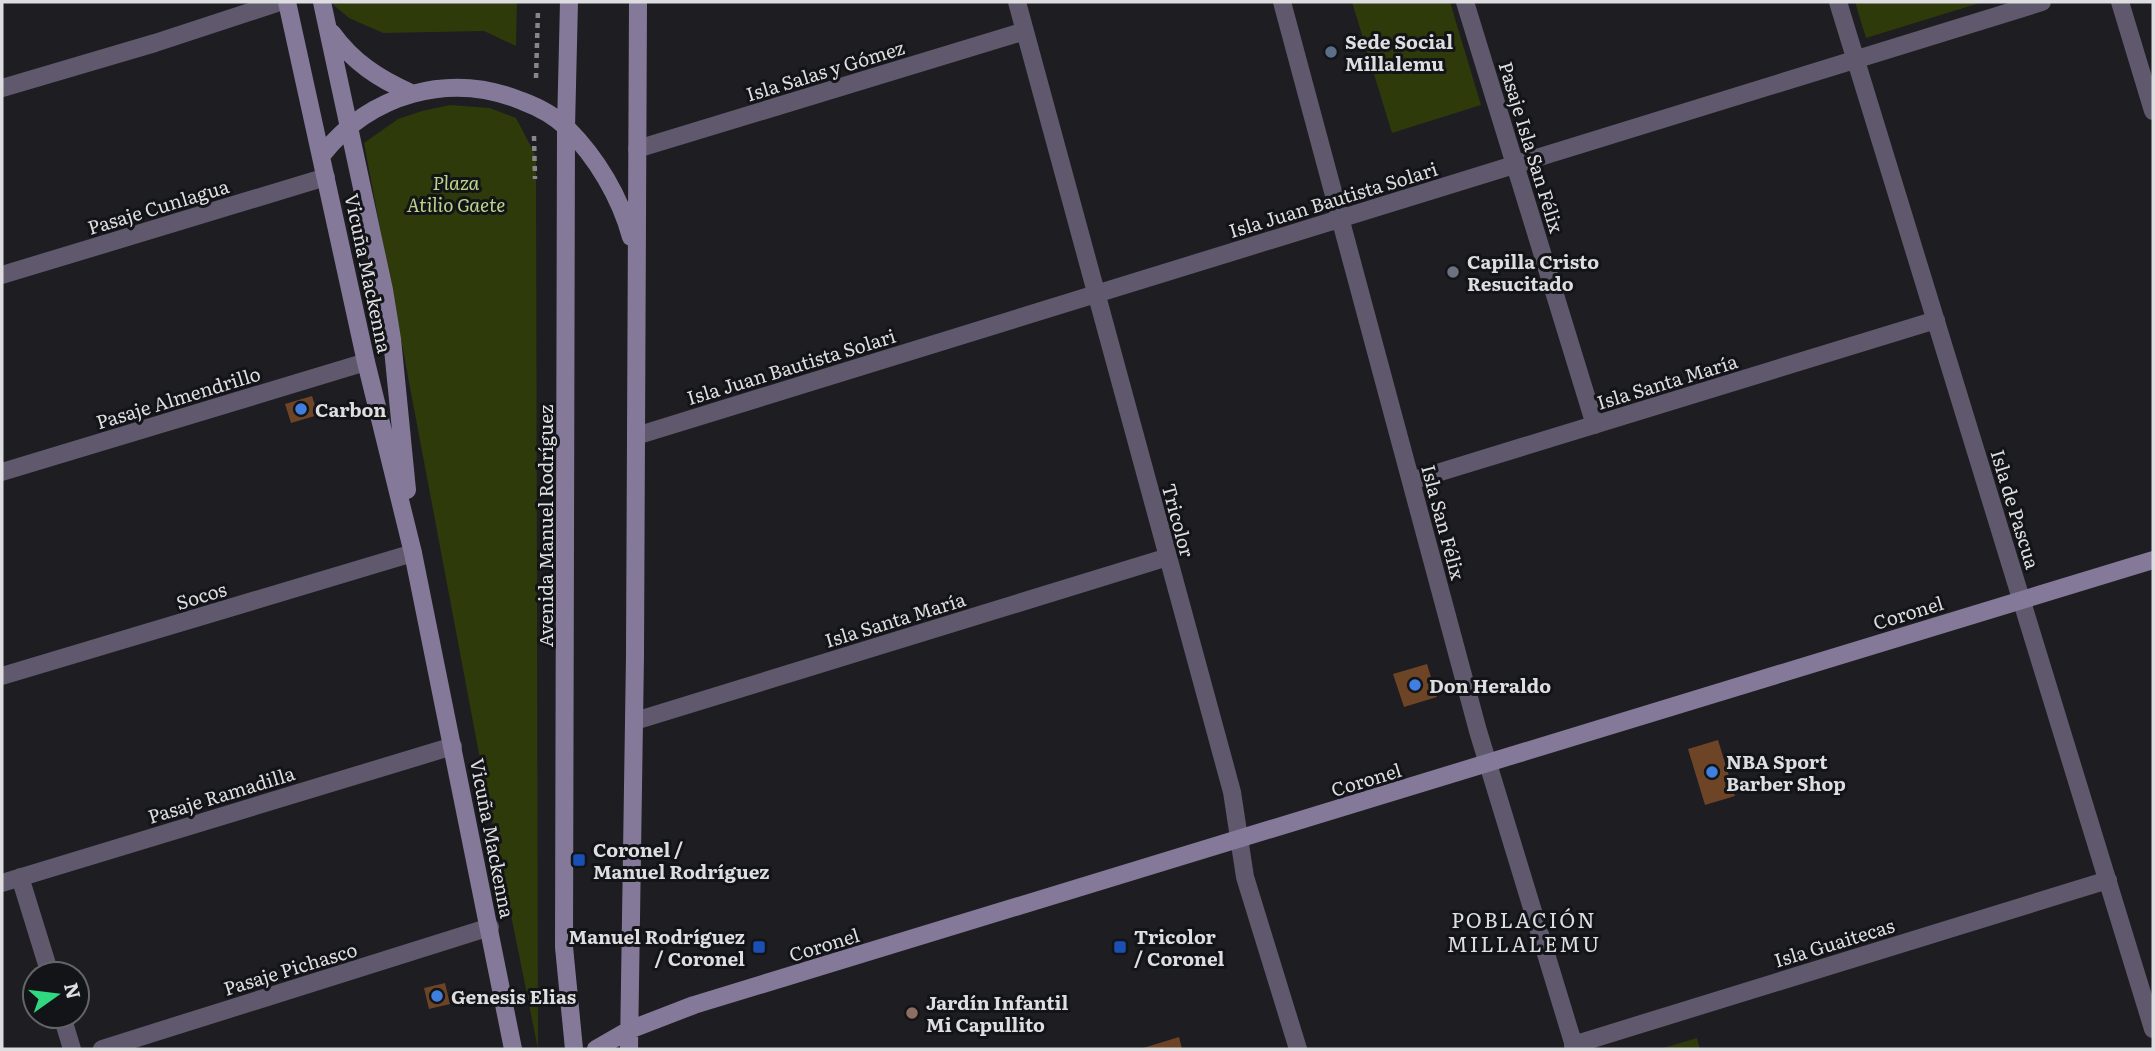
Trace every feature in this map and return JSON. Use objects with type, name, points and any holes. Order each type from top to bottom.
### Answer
[{"type":"street","points":[[2,89],[280,2]]},
{"type":"street","name":"Vicuña Mackenna","points":[[286,2],[366,362],[413,553],[513,1049]]},
{"type":"street","name":"Vicuña Mackenna","points":[[322,2],[384,290],[392,339],[413,553]]},
{"type":"street","name":"Avenida Manuel Rodríguez","points":[[569,2],[566,127],[565,947],[574,1049]]},
{"type":"street","points":[[629,1049],[635,721],[638,2]]},
{"type":"street","name":"Tricolor","points":[[1017,2],[1232,792],[1245,877],[1298,1049]]},
{"type":"street","name":"Isla San Félix","points":[[1282,2],[1487,763],[1574,1047]]},
{"type":"street","name":"Pasaje Isla San Félix","points":[[1465,2],[1595,425]]},
{"type":"street","name":"Isla de Pascua","points":[[1838,2],[2153,1029]]},
{"type":"street","name":"Isla Juan Bautista Solari","points":[[636,436],[2042,2]]},
{"type":"street","points":[[2120,2],[2153,111]]},
{"type":"street","points":[[329,28],[353,58],[368,70],[411,93]]},
{"type":"street","name":"Isla Salas y Gómez","points":[[637,149],[1025,31]]},
{"type":"street","points":[[322,155],[350,125],[379,106],[411,93],[452,88],[499,93],[529,103],[566,127],[601,170],[617,199],[636,254]]},
{"type":"street","name":"Pasaje Cunlagua","points":[[2,275],[326,177]]},
{"type":"street","name":"Isla Santa María","points":[[1411,481],[1936,320]]},
{"type":"street","name":"Pasaje Almendrillo","points":[[2,472],[366,362]]},
{"type":"street","name":"Socos","points":[[2,677],[413,553]]},
{"type":"street","name":"Isla Santa María","points":[[635,721],[1168,557]]},
{"type":"street","name":"Coronel","points":[[596,1049],[629,1030],[694,1005],[2153,559]]},
{"type":"street","name":"Pasaje Ramadilla","points":[[2,883],[453,746]]},
{"type":"street","points":[[20,877],[46,960]]},
{"type":"street","name":"Isla Guaitecas","points":[[1574,1047],[2108,880]]},
{"type":"street","name":"Pasaje Pichasco","points":[[102,1049],[490,927]]},
{"type":"street","points":[[66,1030],[72,1049]]},
{"type":"green space","points":[[330,2],[517,2],[516,46],[484,31],[383,33],[349,18]]},
{"type":"green space","points":[[1352,2],[1450,2],[1481,105],[1392,133]]},
{"type":"green space","points":[[1855,2],[1983,2],[1866,38]]},
{"type":"green space","name":"Plaza Atilio Gaete","points":[[450,105],[490,108],[516,118],[536,156],[538,1049],[486,791],[364,143],[398,119]]},
{"type":"green space","points":[[1697,1038],[1700,1049],[1660,1049]]},
{"type":"building","name":"Carbon","points":[[312,396],[318,415],[291,423],[285,404]]},
{"type":"building","name":"Don Heraldo","points":[[1427,664],[1437,697],[1404,707],[1393,674]]},
{"type":"building","name":"NBA Sport Barber Shop","points":[[1718,740],[1735,796],[1705,805],[1688,749]]},
{"type":"building","name":"Genesis Elias","points":[[445,983],[450,1004],[429,1009],[424,988]]},
{"type":"building","points":[[1179,1037],[1182,1049],[1140,1049]]},
{"type":"place","name":"Sede Social Millalemu","points":[[1331,52]]},
{"type":"place","name":"Capilla Cristo Resucitado","points":[[1453,272]]},
{"type":"place","name":"Carbon","points":[[301,409]]},
{"type":"place","name":"Don Heraldo","points":[[1415,685]]},
{"type":"place","name":"NBA Sport Barber Shop","points":[[1712,772]]},
{"type":"place","name":"Coronel / Manuel Rodríguez","points":[[579,860]]},
{"type":"place","name":"Manuel Rodríguez / Coronel","points":[[759,947]]},
{"type":"place","name":"Tricolor / Coronel","points":[[1120,947]]},
{"type":"place","name":"Genesis Elias","points":[[437,996]]},
{"type":"place","name":"Jardín Infantil Mi Capullito","points":[[912,1013]]},
{"type":"district","name":"POBLACIÓN MILLALEMU","points":[[1524,930]]}]
